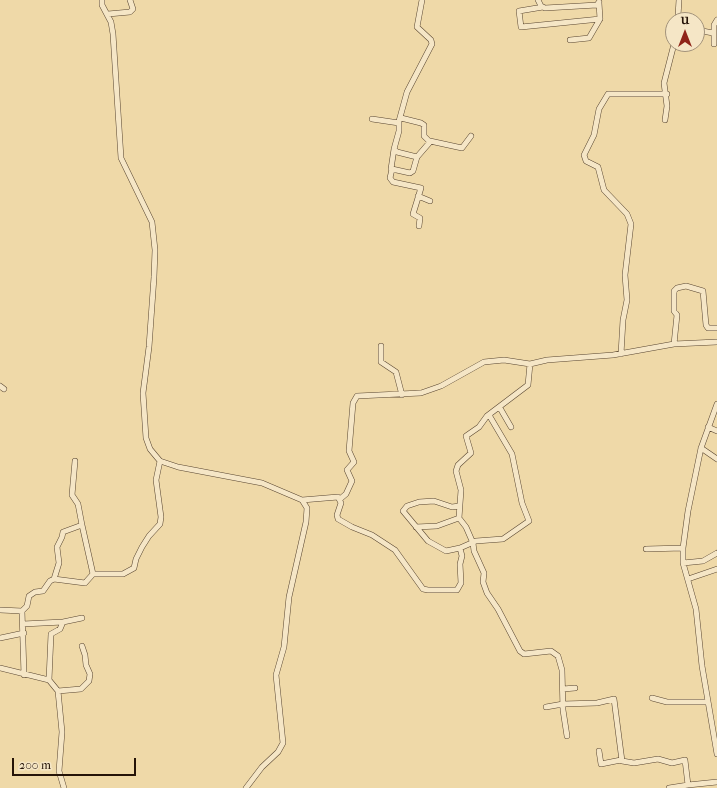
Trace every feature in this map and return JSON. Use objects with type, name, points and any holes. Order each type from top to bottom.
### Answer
[{"type":"street","points":[[102,0],[102,5],[108,14],[113,34],[121,158],[125,170],[152,222],[154,277],[149,348],[143,393],[146,438],[150,449],[160,461],[198,471],[257,481],[302,500],[328,496],[340,499]]},
{"type":"street","points":[[108,14],[130,12],[133,9],[130,0]]},
{"type":"street","points":[[419,226],[420,218],[413,215],[420,188],[392,182],[391,169],[407,92],[432,44],[431,40],[417,27],[422,0]]},
{"type":"street","points":[[538,0],[543,7]]},
{"type":"street","points":[[678,12],[679,0]]},
{"type":"street","points":[[599,2],[597,5],[543,7],[519,11],[521,27],[600,19]]},
{"type":"street","points":[[570,40],[589,38],[600,19],[599,2]]},
{"type":"street","points":[[714,44],[714,24],[717,20]]},
{"type":"street","points":[[705,32],[713,33]]},
{"type":"street","points":[[665,120],[667,94],[664,83],[672,52]]},
{"type":"street","points":[[621,354],[623,320],[627,300],[625,275],[631,224],[627,214],[604,190],[598,166],[586,161],[584,155],[596,130],[596,118],[599,109],[608,94],[667,94]]},
{"type":"street","points":[[372,119],[400,120],[422,123],[424,136],[430,141],[462,148],[471,136]]},
{"type":"street","points":[[391,169],[411,172],[414,169],[417,157],[430,141]]},
{"type":"street","points":[[394,149],[397,152],[417,157]]},
{"type":"street","points":[[418,196],[430,201]]},
{"type":"street","points":[[674,344],[677,315],[674,312],[674,291],[677,288],[686,286],[703,291],[706,325],[708,328],[717,328]]},
{"type":"street","points":[[340,499],[346,494],[352,481],[347,470],[354,462],[349,450],[354,400],[360,395],[402,395],[421,393],[441,386],[480,362],[504,360],[530,364],[547,360],[621,354],[674,344],[717,342]]},
{"type":"street","points":[[381,346],[381,362],[396,372],[402,395]]},
{"type":"street","points":[[530,364],[528,386],[500,408],[489,414],[479,427],[466,437],[471,453],[458,465],[456,471],[461,490],[459,518],[466,527],[473,542],[474,551],[484,573],[483,582],[487,593],[498,609],[520,651],[524,654],[551,651],[557,654],[561,666],[563,704],[567,736]]},
{"type":"street","points":[[717,404],[701,448],[683,548],[684,571],[688,579],[696,608],[708,702],[717,754]]},
{"type":"street","points":[[500,408],[511,427]]},
{"type":"street","points":[[460,506],[452,507],[430,501],[410,505],[404,508],[403,512],[428,540],[444,551],[448,552],[473,542],[503,539],[529,521],[523,504],[512,454],[489,414]]},
{"type":"street","points":[[708,427],[717,431]]},
{"type":"street","points":[[701,448],[716,459]]},
{"type":"street","points":[[75,461],[72,495],[78,504],[93,574]]},
{"type":"street","points":[[54,579],[85,583],[93,574],[123,574],[134,568],[136,558],[142,547],[149,536],[160,524],[161,517],[156,480],[160,461]]},
{"type":"street","points":[[340,499],[341,503],[337,515],[338,519],[352,527],[372,535],[395,550],[425,590],[453,591],[459,589],[461,583],[460,564],[462,559],[460,548]]},
{"type":"street","points":[[246,788],[262,767],[278,752],[283,743],[276,675],[284,647],[289,597],[306,522],[307,508],[302,500]]},
{"type":"street","points":[[416,527],[437,526],[459,518]]},
{"type":"street","points":[[0,610],[22,611],[27,606],[29,596],[35,592],[43,591],[50,581],[54,579],[59,563],[57,547],[63,532],[82,525]]},
{"type":"street","points":[[646,549],[683,548]]},
{"type":"street","points":[[683,563],[703,561],[717,553]]},
{"type":"street","points":[[688,579],[717,569]]},
{"type":"street","points":[[22,611],[24,633],[24,675]]},
{"type":"street","points":[[23,624],[63,622],[82,618]]},
{"type":"street","points":[[49,680],[50,638],[52,633],[60,630],[63,622]]},
{"type":"street","points":[[0,638],[24,633]]},
{"type":"street","points":[[58,690],[81,688],[89,681],[90,674],[86,666],[82,646]]},
{"type":"street","points":[[0,668],[49,680],[58,690],[62,732],[59,771],[64,788]]},
{"type":"street","points":[[563,689],[575,688]]},
{"type":"street","points":[[652,698],[668,702],[708,702]]},
{"type":"street","points":[[546,707],[563,704],[592,704],[614,700],[621,760]]},
{"type":"street","points":[[599,751],[601,764],[621,760],[631,763],[658,760],[675,763],[685,760],[688,785]]},
{"type":"street","points":[[669,788],[717,782]]}]
